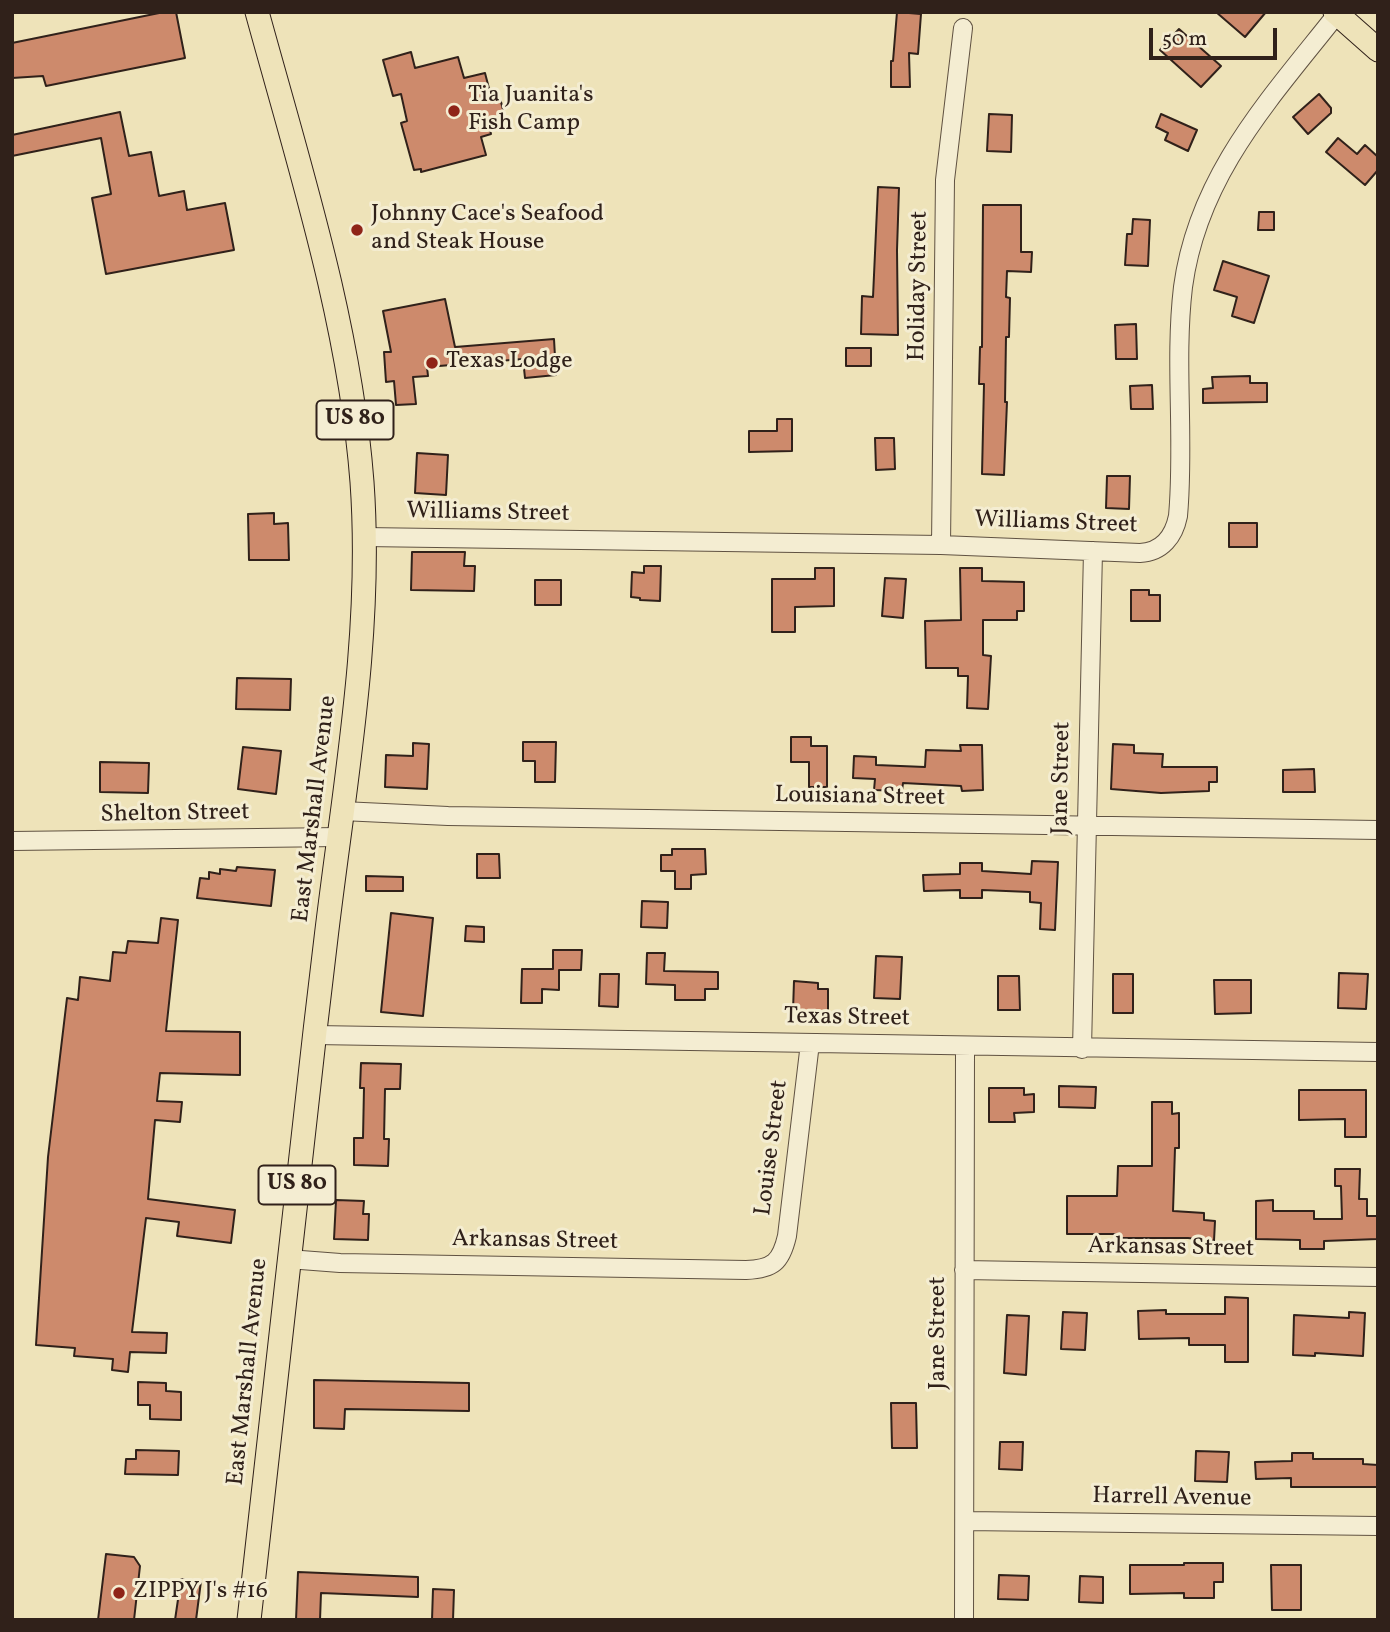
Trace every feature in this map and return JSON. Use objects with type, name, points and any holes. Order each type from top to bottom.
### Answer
[{"type":"main road","name":"East Marshall Avenue","points":[[249,1620],[288,1259],[361,643],[364,537],[356,425],[338,323],[257,12]]},
{"type":"main road","points":[[1336,13],[1378,50]]},
{"type":"street","name":"Williams Street","points":[[364,537],[941,545],[1147,552],[1160,547],[1174,531],[1179,509],[1182,306],[1186,268],[1196,228],[1214,184],[1242,137],[1336,13]]},
{"type":"street","name":"Holiday Street","points":[[941,545],[946,180],[963,28]]},
{"type":"street","name":"Jane Street","points":[[1082,1049],[1093,551]]},
{"type":"street","name":"Louisiana Street","points":[[342,811],[448,816],[1378,830]]},
{"type":"street","name":"Shelton Street","points":[[12,841],[339,837]]},
{"type":"street","name":"Texas Street","points":[[315,1035],[1378,1052]]},
{"type":"street","name":"Louise Street","points":[[779,1258],[787,1236],[810,1043]]},
{"type":"street","name":"Jane Street","points":[[964,1620],[965,1046]]},
{"type":"street","name":"Arkansas Street","points":[[288,1259],[340,1263],[746,1270],[768,1266],[779,1258]]},
{"type":"street","name":"Arkansas Street","points":[[964,1270],[1378,1278]]},
{"type":"street","name":"Harrell Avenue","points":[[965,1521],[1378,1526]]},
{"type":"building","points":[[164,12],[176,12],[185,58],[46,86],[43,76],[12,78],[12,43]]},
{"type":"building","points":[[897,12],[921,14],[918,54],[909,53],[910,87],[891,87]]},
{"type":"building","points":[[1216,12],[1266,12],[1245,37]]},
{"type":"building","points":[[1179,29],[1221,66],[1201,87],[1160,50]]},
{"type":"building","name":"Tia Juanita's Fish Camp","points":[[411,52],[415,68],[458,57],[464,78],[485,73],[492,100],[500,98],[507,125],[490,130],[491,134],[481,137],[486,155],[421,172],[421,169],[414,170],[401,123],[407,121],[401,94],[393,96],[383,60]]},
{"type":"building","points":[[1319,94],[1331,108],[1331,113],[1308,134],[1293,117]]},
{"type":"building","points":[[120,112],[129,156],[151,152],[159,196],[184,191],[187,210],[225,203],[234,250],[106,274],[92,198],[111,194],[101,138],[12,156],[12,135]]},
{"type":"building","points":[[989,114],[1012,115],[1011,152],[987,151]]},
{"type":"building","points":[[1161,114],[1197,130],[1188,151],[1165,140],[1168,133],[1156,127]]},
{"type":"building","points":[[1338,138],[1357,154],[1365,145],[1378,157],[1378,170],[1365,185],[1326,152]]},
{"type":"building","points":[[878,187],[899,188],[898,335],[861,334],[862,296],[873,297]]},
{"type":"building","points":[[983,205],[1021,205],[1021,252],[1032,252],[1031,272],[1007,271],[1006,297],[1010,298],[1009,337],[1006,337],[1004,475],[982,474],[984,384],[979,384],[982,347]]},
{"type":"building","points":[[1259,212],[1274,212],[1274,230],[1258,230]]},
{"type":"building","points":[[1133,219],[1150,220],[1148,266],[1125,265],[1127,234],[1132,234]]},
{"type":"building","points":[[1223,261],[1269,276],[1254,323],[1232,316],[1237,297],[1214,290]]},
{"type":"building","points":[[445,299],[455,347],[554,339],[556,375],[525,378],[523,359],[427,367],[428,376],[413,377],[416,404],[396,405],[394,381],[386,382],[384,352],[391,352],[383,311]]},
{"type":"building","points":[[1136,324],[1137,359],[1116,359],[1115,325]]},
{"type":"building","points":[[846,348],[871,348],[871,366],[846,366]]},
{"type":"building","points":[[1250,376],[1250,383],[1267,383],[1267,402],[1203,403],[1203,389],[1213,388],[1212,377]]},
{"type":"building","points":[[1152,385],[1153,409],[1131,409],[1130,386]]},
{"type":"building","points":[[777,419],[792,419],[792,451],[749,452],[749,431],[777,431]]},
{"type":"building","points":[[875,438],[894,438],[895,469],[876,470]]},
{"type":"building","points":[[417,453],[448,455],[446,495],[415,493]]},
{"type":"building","points":[[1107,476],[1130,476],[1129,509],[1106,508]]},
{"type":"building","points":[[274,513],[274,524],[288,523],[289,560],[249,560],[248,514]]},
{"type":"building","points":[[1229,523],[1257,523],[1257,547],[1229,547]]},
{"type":"building","points":[[412,552],[465,552],[464,566],[475,566],[474,591],[411,590]]},
{"type":"building","points":[[644,566],[661,566],[660,601],[631,597],[632,572],[644,573]]},
{"type":"building","points":[[815,568],[834,568],[834,606],[795,607],[795,632],[772,632],[772,579],[815,579]]},
{"type":"building","points":[[960,568],[982,568],[982,581],[1024,582],[1024,611],[1017,611],[1017,620],[983,620],[983,655],[991,656],[988,709],[967,708],[968,676],[958,676],[958,668],[926,668],[925,621],[961,620]]},
{"type":"building","points":[[885,578],[906,579],[903,618],[882,616]]},
{"type":"building","points":[[535,580],[561,580],[561,605],[535,605]]},
{"type":"building","points":[[1131,590],[1149,590],[1149,595],[1160,595],[1160,621],[1131,621]]},
{"type":"building","points":[[237,678],[291,679],[290,710],[236,709]]},
{"type":"building","points":[[791,737],[811,737],[811,746],[827,746],[827,787],[809,787],[809,762],[791,762]]},
{"type":"building","points":[[523,742],[556,742],[555,782],[535,782],[535,761],[523,761]]},
{"type":"building","points":[[413,743],[429,744],[427,789],[385,787],[386,755],[413,756]]},
{"type":"building","points":[[1113,744],[1134,745],[1134,753],[1163,754],[1162,767],[1217,767],[1217,782],[1209,782],[1209,791],[1161,793],[1111,789]]},
{"type":"building","points":[[960,745],[982,745],[983,790],[962,791],[961,786],[903,783],[902,791],[874,790],[875,779],[853,778],[854,756],[876,757],[876,765],[925,767],[926,750],[961,751]]},
{"type":"building","points":[[243,747],[281,751],[276,794],[238,789]]},
{"type":"building","points":[[100,762],[149,763],[148,793],[100,792]]},
{"type":"building","points":[[1314,769],[1315,792],[1283,792],[1283,770]]},
{"type":"building","points":[[672,849],[705,849],[706,874],[691,875],[691,889],[675,889],[675,871],[661,871],[661,855],[672,855]]},
{"type":"building","points":[[477,854],[499,854],[500,878],[477,878]]},
{"type":"building","points":[[1032,861],[1058,862],[1055,930],[1040,929],[1041,903],[1030,902],[1030,892],[982,890],[982,898],[960,898],[960,890],[924,891],[923,875],[960,874],[960,863],[982,863],[982,871],[1031,874]]},
{"type":"building","points":[[237,867],[275,870],[271,906],[197,898],[200,878],[209,879],[209,872],[220,874],[220,869],[236,871]]},
{"type":"building","points":[[366,876],[403,877],[403,891],[366,891]]},
{"type":"building","points":[[642,901],[668,902],[667,928],[641,927]]},
{"type":"building","points":[[391,913],[433,918],[423,1016],[381,1012]]},
{"type":"building","points":[[161,918],[178,920],[166,1031],[240,1032],[240,1075],[160,1073],[157,1101],[182,1102],[180,1122],[155,1120],[148,1199],[235,1210],[231,1243],[177,1236],[179,1222],[146,1218],[132,1332],[167,1333],[166,1353],[130,1352],[128,1372],[112,1370],[113,1359],[74,1356],[75,1348],[36,1345],[48,1157],[67,998],[78,1000],[80,977],[110,981],[113,952],[126,953],[128,941],[158,943]]},
{"type":"building","points":[[466,926],[484,927],[484,942],[465,941]]},
{"type":"building","points":[[553,950],[582,950],[581,970],[559,970],[559,990],[542,989],[542,1003],[521,1003],[522,969],[553,969]]},
{"type":"building","points":[[647,953],[665,953],[664,971],[718,972],[718,989],[705,989],[705,1000],[675,1000],[675,985],[646,984]]},
{"type":"building","points":[[876,956],[902,957],[900,999],[874,998]]},
{"type":"building","points":[[1339,973],[1368,974],[1366,1009],[1338,1008]]},
{"type":"building","points":[[600,974],[619,974],[618,1007],[599,1006]]},
{"type":"building","points":[[1113,974],[1133,974],[1133,1013],[1113,1013]]},
{"type":"building","points":[[998,976],[1019,976],[1020,1010],[998,1010]]},
{"type":"building","points":[[1214,980],[1251,980],[1251,1013],[1215,1014]]},
{"type":"building","points":[[794,981],[818,983],[818,989],[828,989],[828,1011],[793,1011]]},
{"type":"building","points":[[361,1063],[401,1064],[400,1089],[385,1089],[384,1139],[389,1139],[388,1166],[354,1165],[354,1138],[363,1138],[364,1088],[360,1088]]},
{"type":"building","points":[[1059,1086],[1096,1087],[1095,1108],[1059,1107]]},
{"type":"building","points":[[989,1088],[1024,1088],[1024,1095],[1034,1094],[1034,1112],[1014,1113],[1015,1122],[989,1122]]},
{"type":"building","points":[[1299,1090],[1366,1090],[1366,1137],[1345,1137],[1345,1119],[1299,1120]]},
{"type":"building","points":[[1152,1102],[1172,1102],[1172,1114],[1179,1113],[1179,1148],[1175,1148],[1173,1211],[1204,1213],[1204,1220],[1215,1221],[1214,1241],[1188,1238],[1115,1238],[1115,1234],[1067,1234],[1067,1196],[1117,1196],[1118,1166],[1152,1166]]},
{"type":"building","points":[[1335,1169],[1360,1169],[1359,1199],[1367,1199],[1367,1216],[1378,1216],[1378,1239],[1324,1241],[1324,1249],[1300,1249],[1300,1240],[1256,1239],[1256,1201],[1273,1200],[1273,1211],[1314,1211],[1314,1219],[1342,1219],[1341,1186],[1335,1186]]},
{"type":"building","points":[[336,1200],[364,1201],[363,1214],[369,1214],[368,1240],[334,1239]]},
{"type":"building","points":[[1225,1297],[1248,1298],[1248,1362],[1225,1362],[1225,1345],[1189,1345],[1189,1338],[1139,1339],[1138,1311],[1225,1314]]},
{"type":"building","points":[[1063,1312],[1087,1313],[1085,1350],[1061,1349]]},
{"type":"building","points":[[1349,1312],[1365,1313],[1363,1356],[1315,1353],[1315,1356],[1293,1355],[1294,1315],[1349,1318]]},
{"type":"building","points":[[1007,1315],[1029,1316],[1026,1375],[1004,1373]]},
{"type":"building","points":[[314,1380],[469,1383],[469,1411],[345,1409],[344,1429],[314,1428]]},
{"type":"building","points":[[138,1382],[166,1383],[166,1391],[181,1392],[181,1420],[150,1419],[150,1405],[138,1405]]},
{"type":"building","points":[[891,1403],[916,1403],[917,1448],[892,1448]]},
{"type":"building","points":[[1000,1442],[1023,1442],[1022,1470],[999,1469]]},
{"type":"building","points":[[136,1450],[179,1451],[178,1475],[125,1474],[126,1459],[136,1459]]},
{"type":"building","points":[[1196,1451],[1229,1452],[1227,1482],[1195,1481]]},
{"type":"building","points":[[1292,1453],[1313,1453],[1313,1459],[1363,1459],[1363,1464],[1378,1465],[1378,1487],[1291,1487],[1291,1478],[1256,1479],[1255,1462],[1292,1461]]},
{"type":"building","name":"ZIPPY J's #16","points":[[106,1554],[134,1557],[140,1566],[134,1620],[98,1620]]},
{"type":"building","points":[[1223,1563],[1223,1582],[1214,1582],[1214,1598],[1184,1598],[1184,1593],[1130,1594],[1130,1565]]},
{"type":"building","points":[[1271,1565],[1301,1565],[1301,1610],[1272,1610]]},
{"type":"building","points":[[298,1572],[418,1577],[418,1597],[321,1593],[320,1620],[296,1620]]},
{"type":"building","points":[[999,1575],[1029,1576],[1028,1600],[998,1599]]},
{"type":"building","points":[[1080,1576],[1103,1577],[1103,1603],[1079,1602]]},
{"type":"building","points":[[181,1579],[201,1581],[196,1620],[175,1620]]},
{"type":"building","points":[[433,1589],[454,1590],[453,1620],[432,1620]]},
{"type":"place","name":"Tia Juanita's Fish Camp","points":[[454,111]]},
{"type":"place","name":"Johnny Cace's Seafood and Steak House","points":[[357,230]]},
{"type":"place","name":"Texas Lodge","points":[[432,363]]},
{"type":"place","name":"ZIPPY J's #16","points":[[119,1593]]}]
